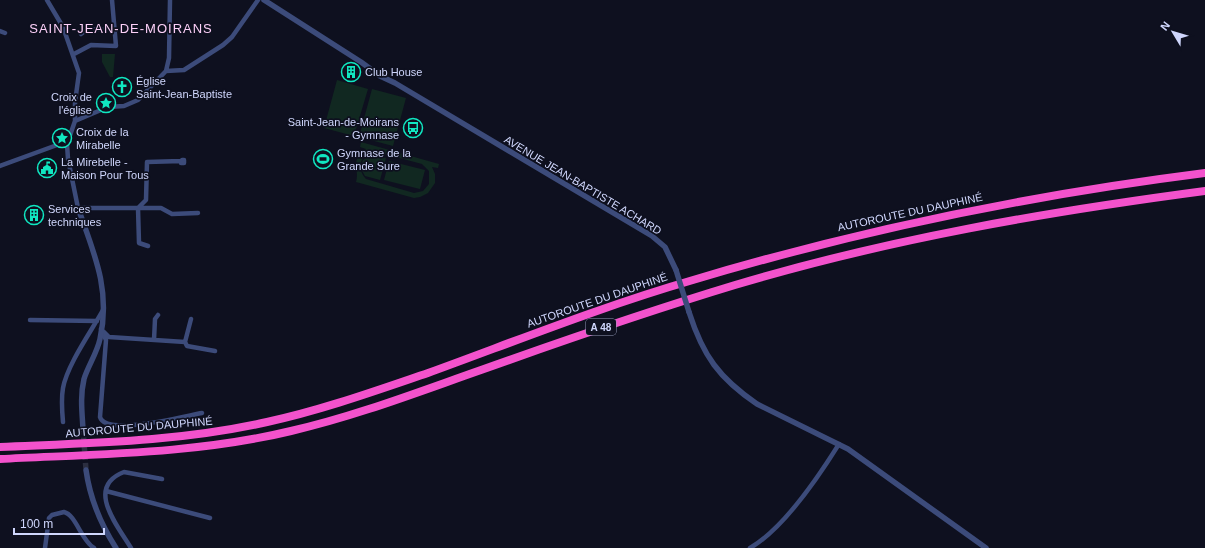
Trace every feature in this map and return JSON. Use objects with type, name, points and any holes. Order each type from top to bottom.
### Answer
[{"type":"highway","name":"AUTOROUTE DU DAUPHINÉ","points":[[0,447],[165,438],[264,423],[367,394],[583,316],[689,281],[829,242],[1001,204],[1205,173]]},
{"type":"highway","name":"AUTOROUTE DU DAUPHINÉ","points":[[0,459],[164,451],[232,442],[292,431],[365,410],[658,308],[737,284],[818,262],[969,228],[1074,210],[1205,191]]},
{"type":"street","points":[[47,0],[63,27],[74,54],[79,73],[75,102],[75,121],[67,144],[68,159],[78,208],[101,273],[103,310],[100,341],[84,380],[81,403],[83,428]]},
{"type":"street","points":[[74,54],[91,45],[116,46],[116,30],[112,0]]},
{"type":"street","points":[[75,121],[108,107],[124,106],[138,100],[166,71],[169,58],[170,1],[162,0]]},
{"type":"street","points":[[166,71],[184,70],[223,45],[232,37],[258,0]]},
{"type":"street","name":"AVENUE JEAN-BAPTISTE ACHARD","points":[[264,0],[361,62],[380,76],[395,83],[649,234],[665,248],[676,270],[696,336],[706,356],[713,366],[734,386],[757,404],[839,444],[880,470],[986,548]]},
{"type":"street","points":[[81,34],[88,29],[116,30]]},
{"type":"street","points":[[0,166],[57,145],[67,144]]},
{"type":"street","points":[[148,246],[139,243],[138,208],[146,200],[147,162],[181,162]]},
{"type":"street","points":[[78,208],[161,208],[172,214],[198,213]]},
{"type":"street","points":[[63,422],[63,387],[72,363],[103,310]]},
{"type":"street","points":[[154,340],[155,319],[158,315]]},
{"type":"street","points":[[185,342],[191,319]]},
{"type":"street","points":[[30,320],[97,321]]},
{"type":"street","points":[[101,329],[109,337],[185,342],[187,346],[215,351]]},
{"type":"street","points":[[101,329],[106,340],[100,417],[103,423],[110,426],[130,426],[202,413]]},
{"type":"street","points":[[750,548],[767,537],[818,478],[839,444]]},
{"type":"street","points":[[86,470],[91,498],[98,515],[116,548]]},
{"type":"street","points":[[131,548],[106,505],[106,491],[111,479],[124,472],[162,479]]},
{"type":"street","points":[[106,491],[210,518]]},
{"type":"street","points":[[45,548],[49,518],[52,514],[64,512],[72,518],[83,538],[94,548]]},
{"type":"green space","points":[[102,54],[115,54],[113,77],[110,77],[102,62]]},
{"type":"green space","points":[[337,80],[368,89],[354,136],[324,128]]},
{"type":"green space","points":[[372,89],[406,98],[393,146],[359,137]]},
{"type":"green space","points":[[361,142],[439,164],[438,168],[432,167],[435,174],[435,183],[428,193],[414,198],[356,182],[356,161],[366,149],[360,147]],"holes":[[[370,152],[377,152],[422,164],[429,171],[429,184],[423,191],[414,193],[366,179],[361,172],[360,164],[363,157]]]},
{"type":"green space","points":[[371,154],[386,158],[380,180],[365,176],[360,167],[363,160]]},
{"type":"green space","points":[[389,161],[425,170],[420,189],[384,180]]},
{"type":"tunnel","points":[[83,429],[86,470]]},
{"type":"place","name":"Club House","points":[[351,72]]},
{"type":"place","name":"Église Saint-Jean-Baptiste","points":[[122,87]]},
{"type":"place","name":"Croix de l'église","points":[[106,103]]},
{"type":"place","name":"Saint-Jean-de-Moirans - Gymnase","points":[[413,128]]},
{"type":"place","name":"Croix de la Mirabelle","points":[[62,138]]},
{"type":"place","name":"Gymnase de la Grande Sure","points":[[323,159]]},
{"type":"place","name":"La Mirebelle - Maison Pour Tous","points":[[47,168]]},
{"type":"place","name":"Services techniques","points":[[34,215]]},
{"type":"district","name":"SAINT-JEAN-DE-MOIRANS","points":[[121,28]]}]
